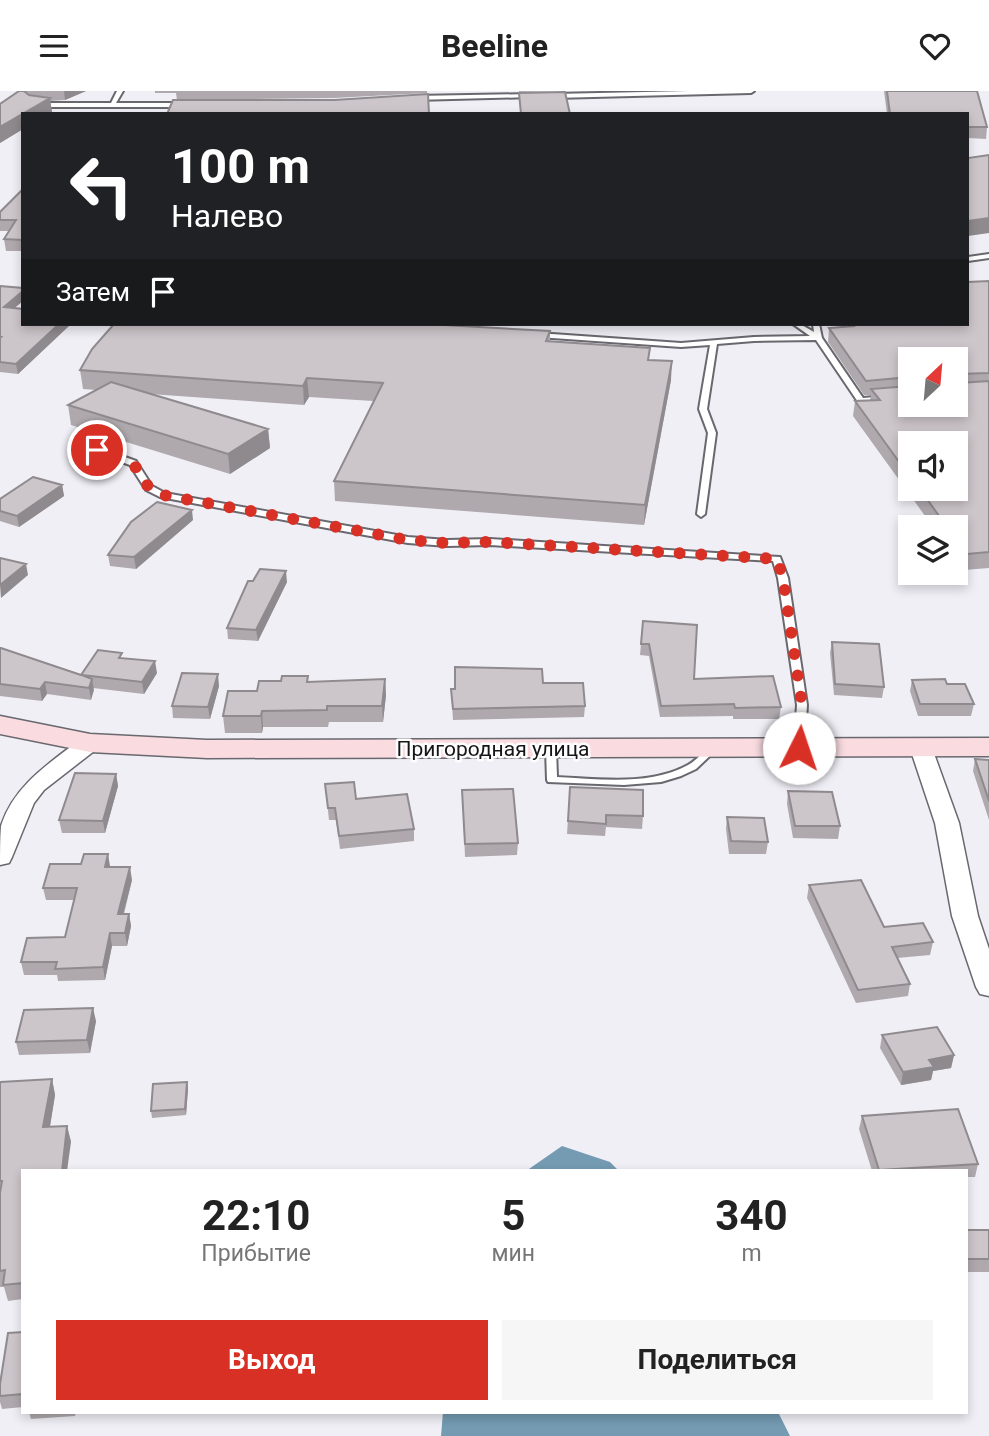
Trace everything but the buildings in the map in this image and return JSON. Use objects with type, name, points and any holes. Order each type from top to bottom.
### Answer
[{"type":"street","name":"Пригородная улица","points":[[0,725],[90,743],[173,748],[332,750],[989,747]]},
{"type":"street","points":[[0,857],[23,802],[36,785],[90,743]]},
{"type":"street","points":[[921,748],[947,823],[965,916],[989,987]]},
{"type":"lane","points":[[113,106],[120,91]]},
{"type":"lane","points":[[407,98],[449,94],[751,91]]},
{"type":"lane","points":[[33,105],[196,105]]},
{"type":"lane","points":[[969,259],[989,257]]},
{"type":"lane","points":[[754,339],[780,332],[790,326]]},
{"type":"lane","points":[[797,326],[818,338]]},
{"type":"lane","points":[[816,326],[818,338],[861,400],[898,397]]},
{"type":"lane","points":[[780,332],[807,332]]},
{"type":"lane","points":[[534,335],[681,345],[754,339],[818,338]]},
{"type":"lane","points":[[701,515],[712,433],[703,409],[714,342]]},
{"type":"lane","points":[[97,450],[133,463],[149,488],[163,495],[369,535],[436,543],[490,542],[777,559],[783,578],[802,705],[799,748]]},
{"type":"water","points":[[562,1146],[610,1162],[617,1169],[529,1169]]},
{"type":"water","points":[[443,1414],[779,1414],[790,1436],[441,1436]]},
{"type":"route","points":[[97,450],[133,463],[149,488],[163,495],[259,511],[369,535],[436,543],[490,542],[777,559],[783,578],[802,705],[799,748]]}]
